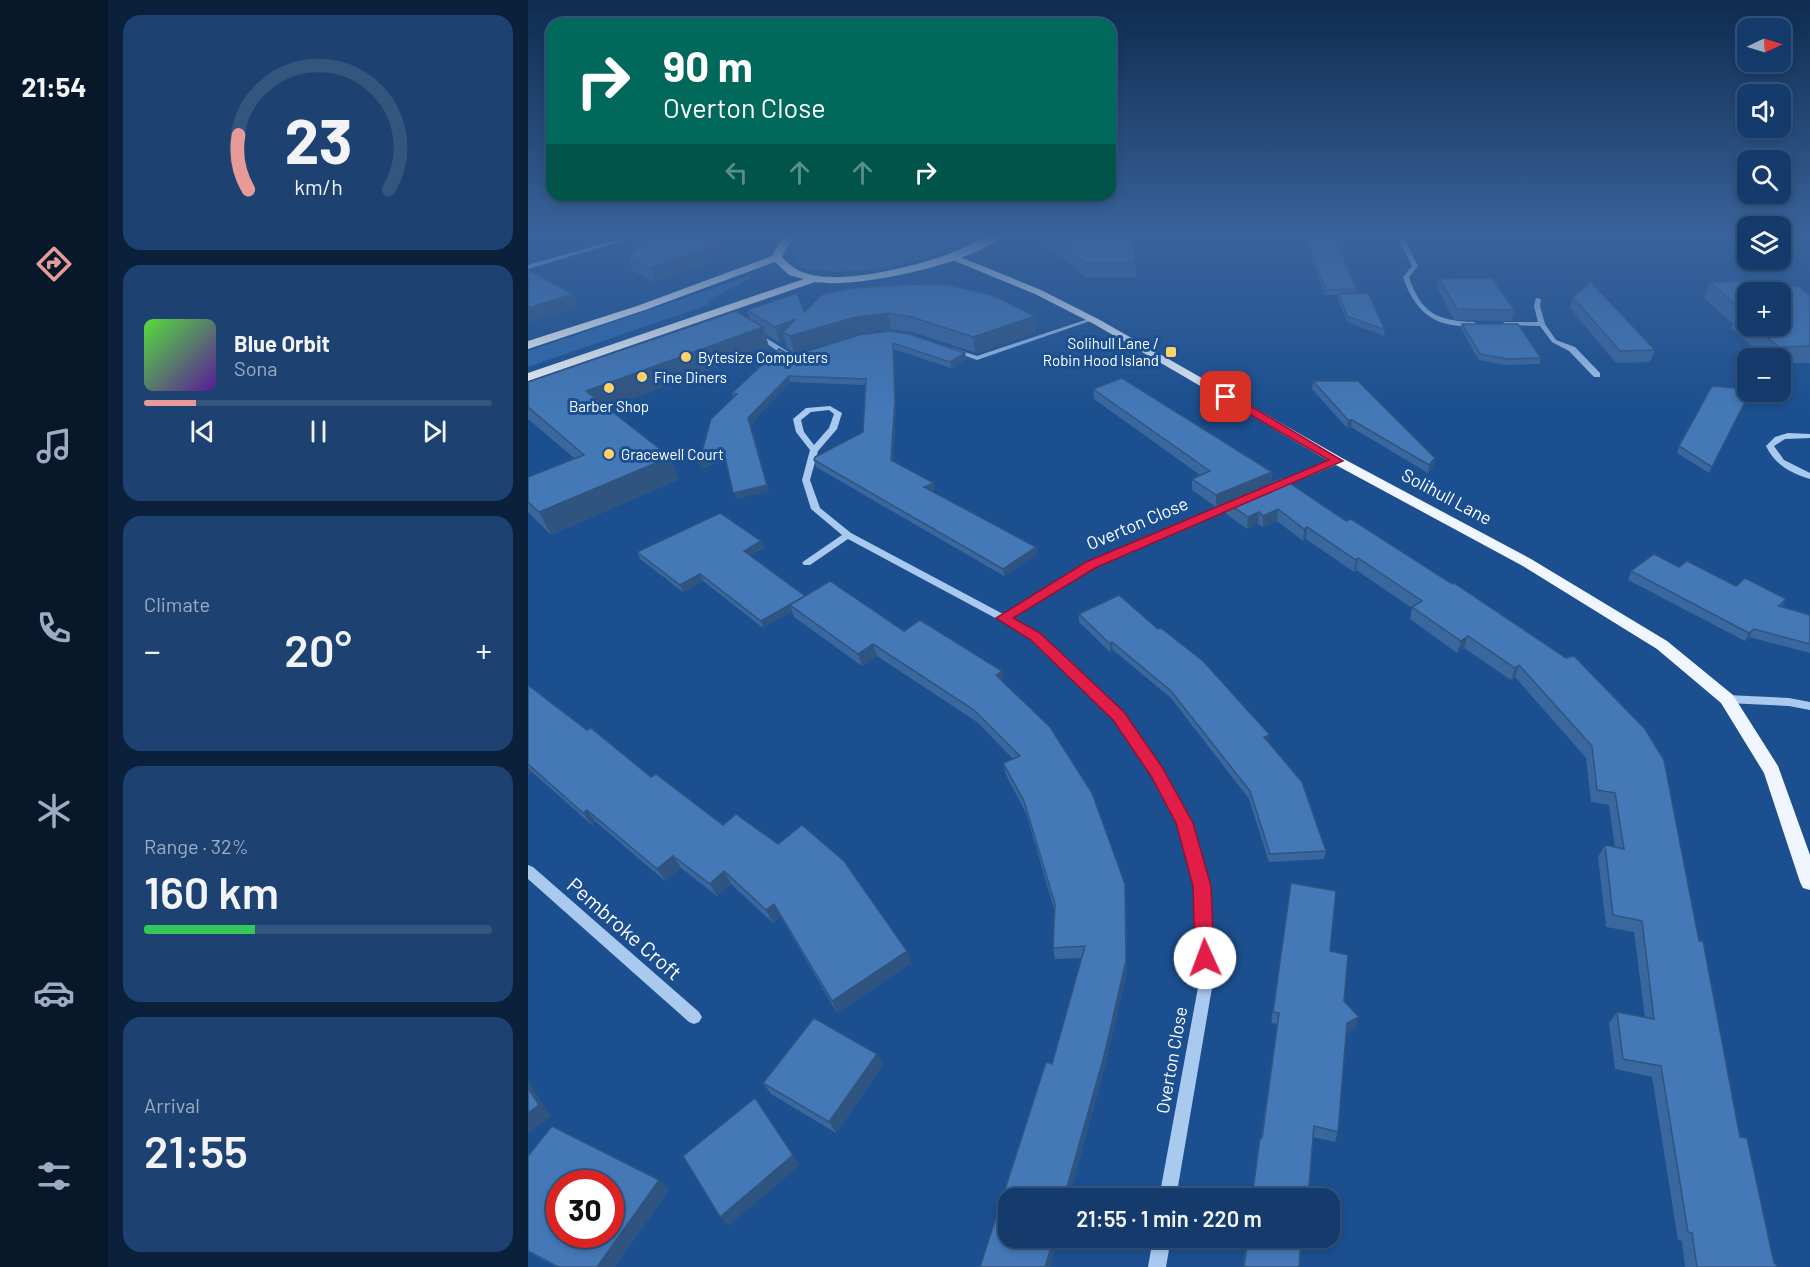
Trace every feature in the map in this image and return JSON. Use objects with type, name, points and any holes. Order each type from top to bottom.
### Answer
[{"type":"highway","points":[[528,345],[676,295]]},
{"type":"highway","points":[[528,377],[770,295]]},
{"type":"main road","name":"Solihull Lane","points":[[1044,295],[1093,319],[1338,461],[1526,562],[1653,639],[1727,699],[1772,771],[1810,882]]},
{"type":"street","points":[[1413,295],[1421,309],[1429,316],[1441,321],[1487,324]]},
{"type":"street","points":[[1538,299],[1537,306],[1542,324],[1554,340],[1572,349],[1597,375]]},
{"type":"street","points":[[945,347],[977,358],[1093,319]]},
{"type":"street","points":[[1496,324],[1542,324]]},
{"type":"street","points":[[749,330],[793,358],[804,354]]},
{"type":"street","points":[[814,450],[800,432],[797,419],[809,410],[830,408],[838,413],[833,429],[814,450],[806,480],[816,509],[848,535],[1003,618]]},
{"type":"street","points":[[1810,436],[1784,436],[1773,441],[1770,446],[1774,457],[1790,468],[1810,476]]},
{"type":"street","name":"Overton Close","points":[[1170,1188],[1206,982],[1202,886],[1184,823],[1156,772],[1118,716],[1035,637],[1003,618],[1091,565],[1338,461]]},
{"type":"street","points":[[807,563],[848,535]]},
{"type":"street","points":[[1727,699],[1789,702],[1810,706]]},
{"type":"street","name":"Pembroke Croft","points":[[528,871],[694,1017]]},
{"type":"street","points":[[1157,1267],[1160,1248]]},
{"type":"shaded area","points":[[693,295],[718,295],[707,301],[710,304],[528,367],[528,351]]},
{"type":"building","points":[[528,295],[569,295],[528,308]]},
{"type":"building","points":[[791,295],[798,295],[804,312],[822,295],[992,295],[1035,316],[973,337],[912,317],[888,313],[852,318],[790,336],[783,332],[796,319],[775,327],[747,310]]},
{"type":"building","points":[[1339,295],[1369,295],[1385,330],[1347,316]]},
{"type":"building","points":[[1449,295],[1504,295],[1514,310],[1457,309]]},
{"type":"building","points":[[1603,295],[1655,350],[1620,351],[1573,297]]},
{"type":"building","points":[[1725,295],[1737,295],[1737,306]]},
{"type":"building","points":[[1791,295],[1810,295],[1810,346],[1779,347],[1766,336],[1791,336]]},
{"type":"building","points":[[736,311],[763,327],[586,391],[670,457],[539,512],[528,502],[528,477],[584,455],[528,407],[528,382]]},
{"type":"building","points":[[1462,324],[1518,324],[1541,358],[1508,359],[1480,354]]},
{"type":"building","points":[[890,331],[909,334],[965,353],[950,362],[893,343],[895,401],[891,460],[934,483],[924,487],[1036,547],[1003,569],[814,460],[815,457],[863,432],[866,379],[789,376],[748,418],[767,485],[733,493],[724,452],[699,462],[711,419],[737,394],[732,393],[779,349],[792,356],[859,335]]},
{"type":"building","points":[[1122,378],[1272,472],[1216,495],[1192,479],[1210,471],[1093,389]]},
{"type":"building","points":[[1313,381],[1358,381],[1435,458],[1429,465],[1352,420],[1348,420]]},
{"type":"building","points":[[1712,386],[1737,388],[1737,402],[1745,402],[1712,467],[1679,446]]},
{"type":"building","points":[[1282,478],[1346,521],[1351,519],[1452,584],[1454,583],[1566,658],[1574,656],[1645,729],[1664,760],[1699,941],[1703,941],[1740,1137],[1747,1138],[1774,1263],[1777,1267],[1697,1267],[1692,1233],[1688,1232],[1661,1066],[1623,1059],[1617,1012],[1654,1019],[1642,921],[1613,915],[1605,845],[1624,849],[1615,793],[1597,790],[1592,746],[1519,665],[1515,668],[1468,636],[1461,641],[1412,607],[1422,601],[1358,558],[1356,560],[1307,527],[1304,529],[1278,509],[1263,516],[1259,512],[1248,517],[1226,502]]},
{"type":"building","points":[[720,513],[761,541],[744,551],[805,596],[761,621],[700,574],[680,585],[637,552]]},
{"type":"building","points":[[1654,554],[1679,567],[1687,561],[1736,586],[1745,578],[1786,599],[1779,606],[1810,615],[1810,644],[1754,629],[1749,633],[1631,571]]},
{"type":"building","points":[[830,581],[904,631],[920,620],[1002,671],[996,675],[1050,727],[1092,793],[1125,884],[1126,961],[1104,1056],[1067,1188],[1005,1188],[1046,1062],[1052,1064],[1085,946],[1053,948],[1055,904],[1024,801],[1003,763],[1020,756],[974,710],[873,644],[858,654],[790,605]]},
{"type":"building","points":[[1119,595],[1158,629],[1161,628],[1203,661],[1270,735],[1264,737],[1302,782],[1326,851],[1270,854],[1250,791],[1171,691],[1112,642],[1110,644],[1079,614]]},
{"type":"building","points":[[528,685],[587,730],[591,728],[651,777],[656,774],[723,825],[736,814],[778,844],[802,825],[844,861],[907,951],[832,1001],[774,904],[766,910],[724,871],[710,884],[673,856],[657,869],[587,810],[583,813],[528,764]]},
{"type":"building","points":[[1291,883],[1336,891],[1330,951],[1348,955],[1344,1001],[1359,1017],[1347,1023],[1338,1132],[1314,1126],[1309,1188],[1253,1188],[1279,1013],[1273,1012]]},
{"type":"building","points":[[814,1018],[877,1054],[829,1122],[763,1083]]},
{"type":"building","points":[[528,1088],[539,1105],[528,1113]]},
{"type":"building","points":[[755,1098],[793,1155],[720,1217],[683,1156]]},
{"type":"building","points":[[552,1126],[659,1180],[624,1229],[624,1170],[546,1170],[546,1248],[611,1248],[597,1267],[558,1267],[528,1251],[528,1156]]},
{"type":"building","points":[[998,1211],[998,1248],[1051,1248],[1045,1267],[980,1267]]},
{"type":"building","points":[[1247,1248],[1300,1248],[1299,1267],[1244,1267]]},
{"type":"place","name":"Solihull Lane / Robin Hood Island","points":[[1171,352]]},
{"type":"place","name":"Bytesize Computers","points":[[686,357]]},
{"type":"place","name":"Fine Diners","points":[[642,377]]},
{"type":"place","name":"Barber Shop","points":[[609,388]]},
{"type":"place","name":"Gracewell Court","points":[[609,454]]},
{"type":"route","points":[[1205,958],[1202,886],[1184,823],[1156,772],[1118,716],[1035,637],[1003,618],[1091,565],[1338,461],[1226,397]]}]
